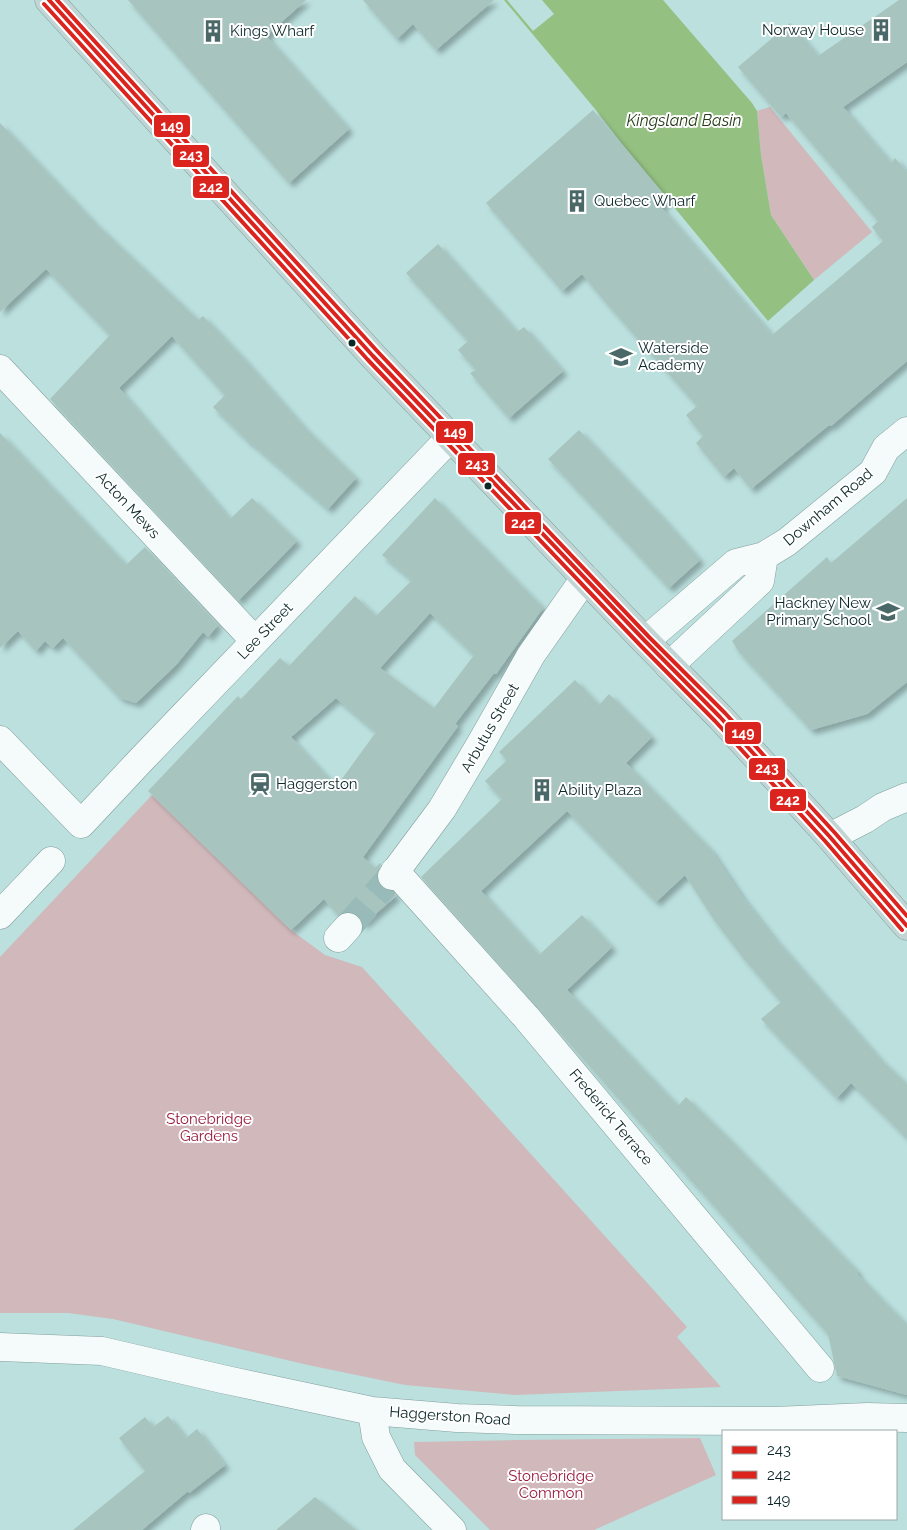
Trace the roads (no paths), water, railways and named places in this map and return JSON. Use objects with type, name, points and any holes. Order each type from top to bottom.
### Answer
[{"type":"highway","points":[[50,0],[373,356],[644,641],[720,717],[830,837],[907,926]]},
{"type":"street","name":"Acton Mews","points":[[0,370],[255,640]]},
{"type":"street","name":"Downham Road","points":[[644,641],[736,563],[764,556],[788,542],[873,472],[886,448],[907,431]]},
{"type":"street","name":"Lee Street","points":[[0,740],[81,824],[450,438]]},
{"type":"street","points":[[669,666],[760,581],[764,556]]},
{"type":"street","name":"Arbutus Street","points":[[394,874],[442,809],[532,655],[585,578]]},
{"type":"street","points":[[830,837],[865,819],[883,807],[907,797]]},
{"type":"street","points":[[0,915],[51,861]]},
{"type":"street","name":"Frederick Terrace","points":[[394,874],[526,1016],[820,1368]]},
{"type":"street","name":"Haggerston Road","points":[[0,1347],[102,1351],[222,1379],[372,1410],[457,1418],[775,1421],[867,1417],[907,1418]]},
{"type":"street","points":[[372,1410],[376,1437],[392,1469],[452,1530]]},
{"type":"water","name":"Kingsland Basin","points":[[504,0],[663,0],[757,111],[761,155],[771,215],[814,280],[768,321]]},
{"type":"tunnel","points":[[348,927],[392,876]]},
{"type":"place","name":"Norway House","points":[[881,30]]},
{"type":"place","name":"Kings Wharf","points":[[213,31]]},
{"type":"place","name":"Quebec Wharf","points":[[577,201]]},
{"type":"place","name":"Waterside Academy","points":[[621,357]]},
{"type":"place","name":"Hackney New Primary School","points":[[888,612]]},
{"type":"place","name":"Haggerston","points":[[260,784]]},
{"type":"place","name":"Ability Plaza","points":[[542,790]]},
{"type":"park label","name":"Stonebridge Gardens","points":[[209,1128]]},
{"type":"park label","name":"Stonebridge Common","points":[[551,1484]]}]
